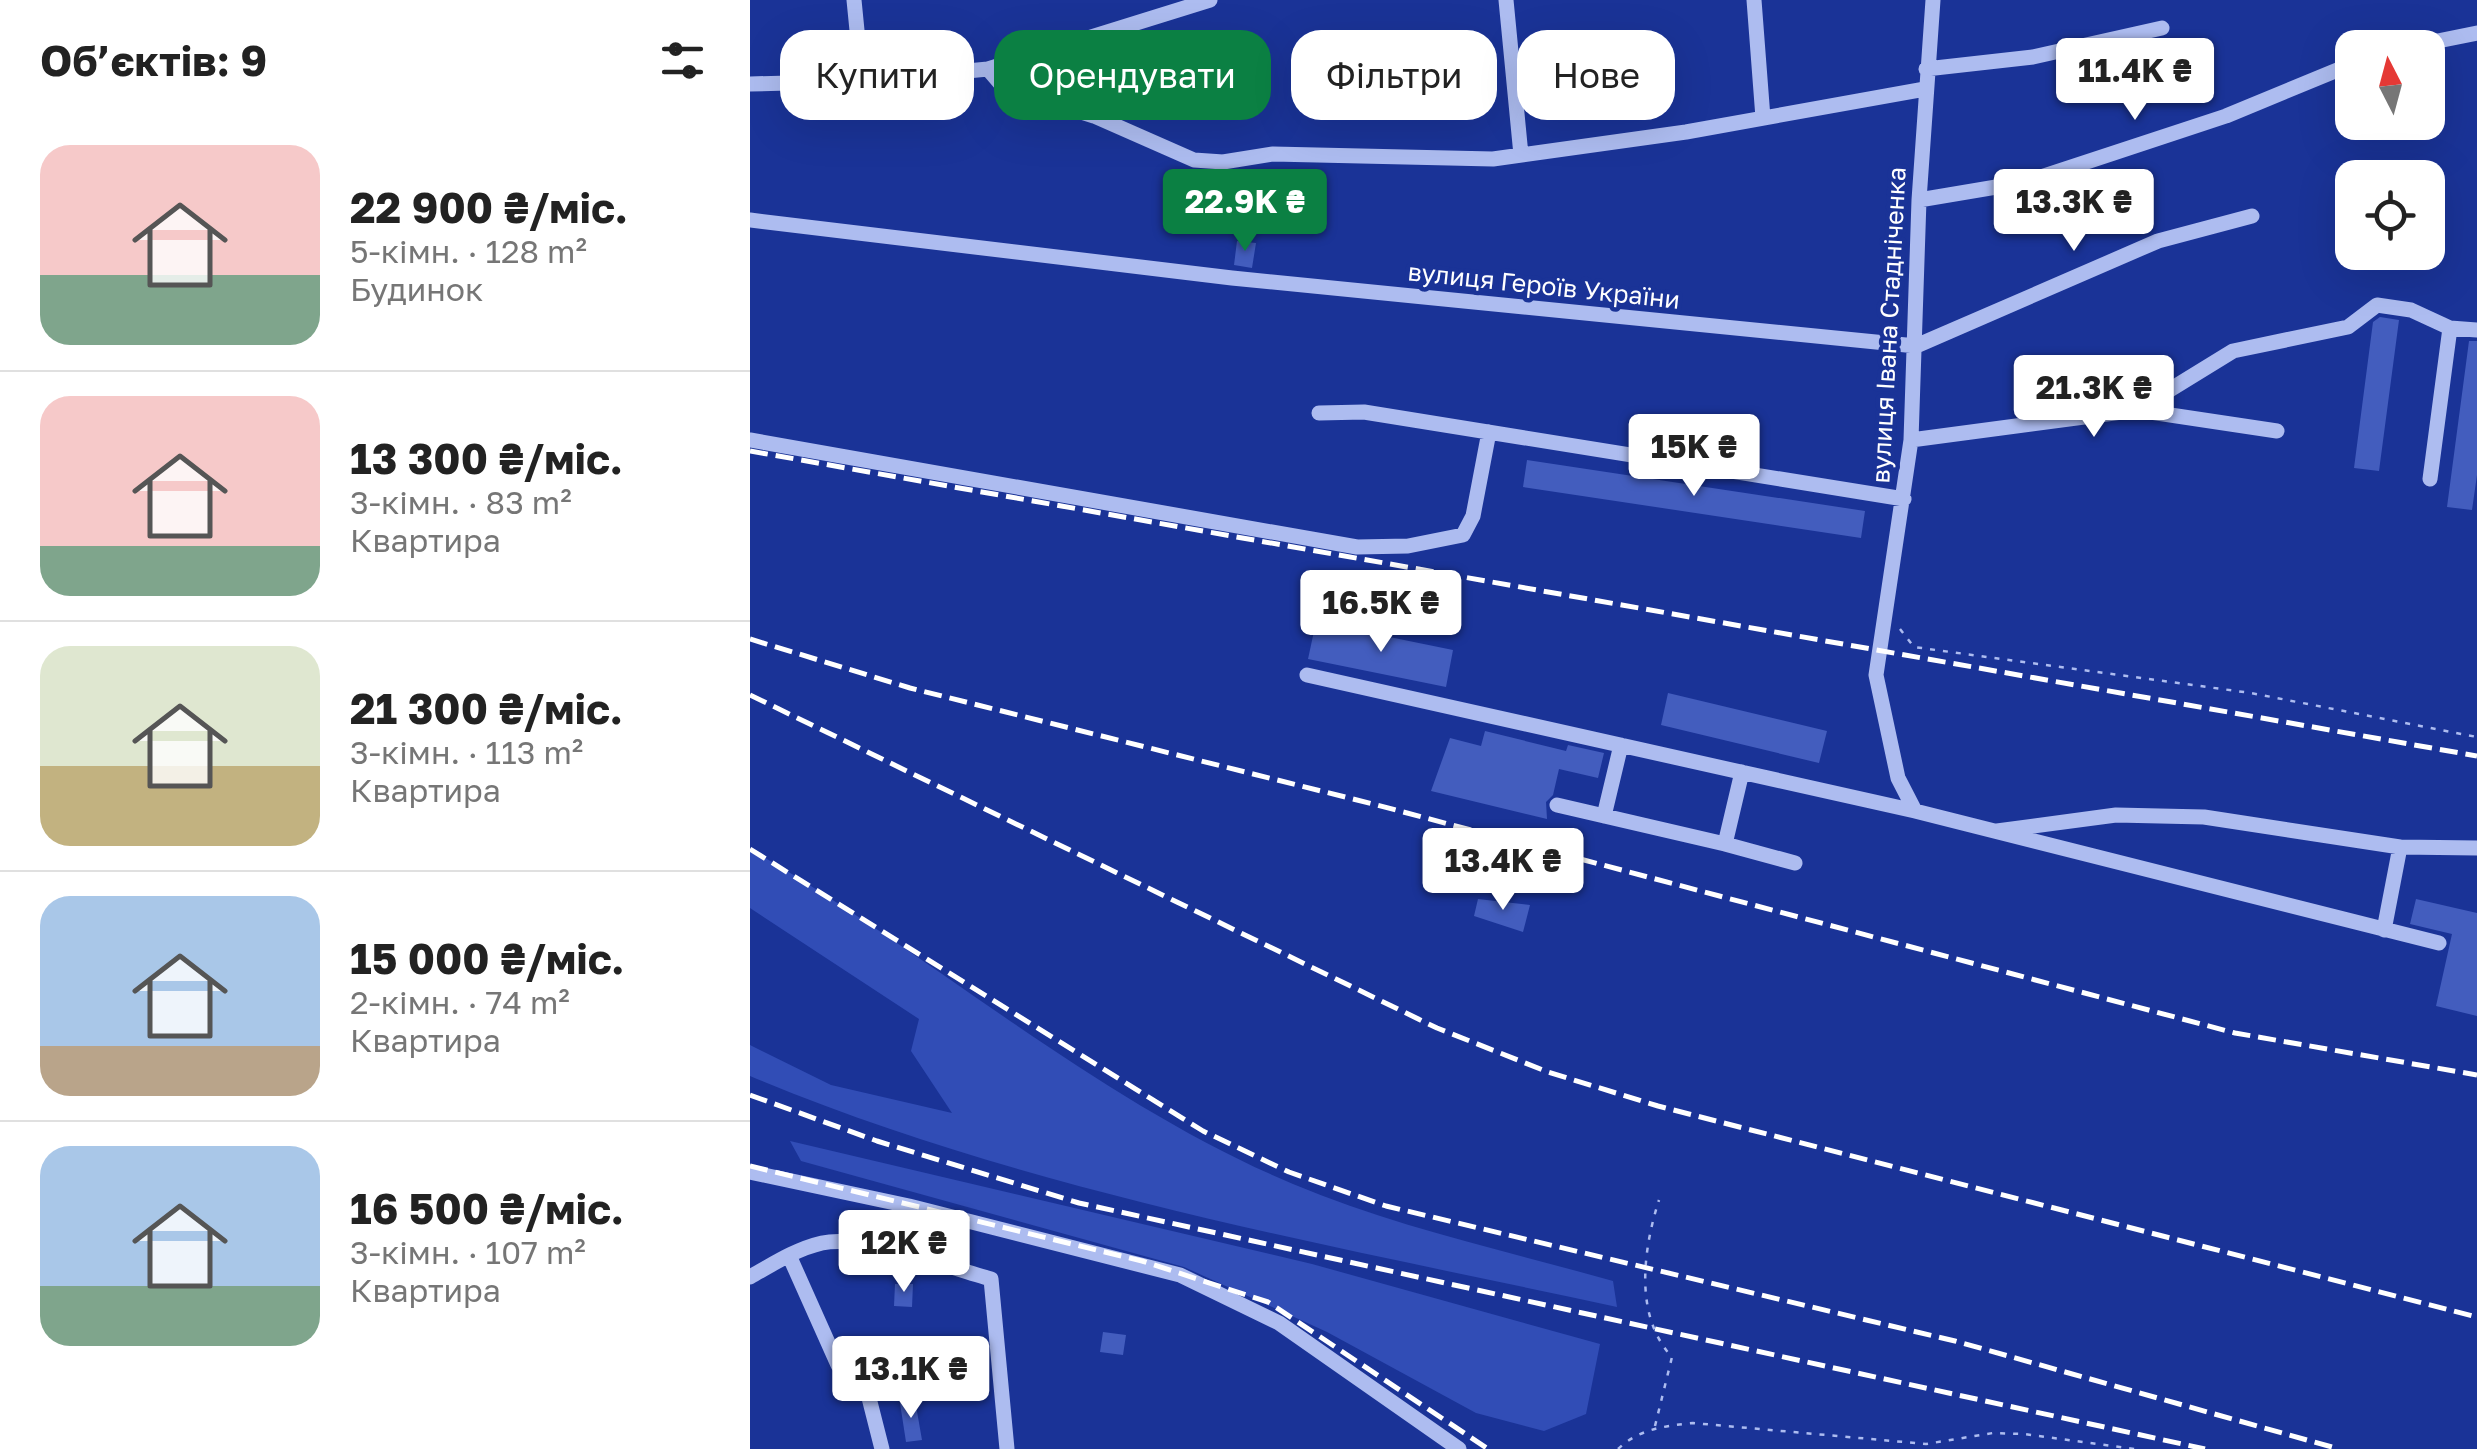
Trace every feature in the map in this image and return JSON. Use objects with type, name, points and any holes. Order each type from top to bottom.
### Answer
[{"type":"street","points":[[854,0],[857,30]]},
{"type":"street","points":[[974,70],[1210,0]]},
{"type":"street","points":[[1506,0],[1521,156]]},
{"type":"street","points":[[1754,0],[1763,118]]},
{"type":"street","name":"вулиця Івана Стадніченка","points":[[1915,811],[1898,778],[1876,674],[1911,440],[1919,200],[1933,0]]},
{"type":"street","points":[[1926,69],[2033,57],[2162,28]]},
{"type":"street","points":[[2445,39],[2477,33]]},
{"type":"street","points":[[988,69],[1000,83],[1094,116],[1194,160],[1223,162],[1273,154],[1368,158],[1521,156],[1925,89]]},
{"type":"street","points":[[1919,200],[2026,182],[2226,116],[2335,71]]},
{"type":"street","points":[[750,84],[780,83]]},
{"type":"street","name":"вулиця Героїв України","points":[[750,220],[1232,278],[1916,346],[2158,241],[2252,216]]},
{"type":"street","points":[[2137,410],[2233,351],[2348,327],[2377,305],[2411,310],[2450,328],[2477,330]]},
{"type":"street","points":[[2430,479],[2450,328]]},
{"type":"street","points":[[1911,440],[2137,410],[2278,431]]},
{"type":"street","points":[[1319,413],[1364,412],[1904,499]]},
{"type":"street","points":[[750,440],[1358,547],[1408,546],[1463,534],[1474,516],[1489,432]]},
{"type":"street","points":[[1307,675],[1915,811],[2439,943]]},
{"type":"street","points":[[1604,816],[1620,745]]},
{"type":"street","points":[[1726,844],[1742,772]]},
{"type":"street","points":[[1557,805],[1795,863]]},
{"type":"street","points":[[1988,832],[2116,815],[2204,816],[2400,847],[2477,848]]},
{"type":"street","points":[[2384,930],[2400,847]]},
{"type":"street","points":[[750,1172],[910,1206],[1180,1275],[1278,1322],[1459,1449]]},
{"type":"street","points":[[750,1277],[788,1255],[825,1242],[876,1248],[991,1279],[1007,1449]]},
{"type":"street","points":[[792,1262],[838,1365],[868,1394],[882,1449]]},
{"type":"path","points":[[1886,612],[1914,647],[2251,693],[2477,737]]},
{"type":"path","points":[[1654,1428],[1672,1357],[1650,1324],[1648,1233],[1659,1200]]},
{"type":"path","points":[[1618,1449],[1630,1438],[1654,1428],[1693,1423],[1926,1444],[1993,1433],[2134,1449]]},
{"type":"shaded area","points":[[750,849],[818,890],[1083,1069],[1221,1150],[1293,1184],[1371,1213],[1613,1281],[1617,1307],[1288,1237],[1069,1183],[855,1117],[750,1076],[750,1045],[831,1085],[952,1113],[911,1051],[919,1019],[750,908]]},
{"type":"shaded area","points":[[790,1141],[1312,1264],[1600,1344],[1586,1414],[1544,1431],[1476,1413],[1327,1332],[1184,1267],[801,1161]]},
{"type":"building","points":[[1237,241],[1256,243],[1252,268],[1234,265]]},
{"type":"building","points":[[2380,317],[2399,320],[2379,471],[2354,468],[2373,322]]},
{"type":"building","points":[[2469,341],[2477,341],[2477,475],[2472,510],[2447,507]]},
{"type":"building","points":[[1527,460],[1865,511],[1861,538],[1523,487]]},
{"type":"building","points":[[1316,622],[1453,650],[1446,687],[1308,659]]},
{"type":"building","points":[[1668,693],[1827,731],[1819,763],[1661,725]]},
{"type":"building","points":[[1485,731],[1566,751],[1568,745],[1604,753],[1598,778],[1559,769],[1553,795],[1546,802],[1547,819],[1431,791],[1450,738],[1481,746]]},
{"type":"building","points":[[1478,899],[1530,905],[1523,932],[1474,916]]},
{"type":"building","points":[[2416,899],[2477,913],[2477,1016],[2436,1006],[2452,934],[2410,924]]},
{"type":"building","points":[[895,1284],[913,1284],[912,1307],[894,1306]]},
{"type":"building","points":[[1103,1332],[1126,1335],[1123,1355],[1100,1352]]},
{"type":"building","points":[[915,1400],[922,1440],[906,1442],[900,1403]]},
{"type":"railway","points":[[750,451],[2477,756]]},
{"type":"railway","points":[[750,639],[910,688],[1377,805],[2235,1033],[2477,1075]]},
{"type":"railway","points":[[750,695],[1437,1028],[1548,1072],[1658,1106],[2477,1317]]},
{"type":"railway","points":[[750,849],[1203,1131],[1289,1172],[1386,1206],[1955,1341],[2339,1449]]},
{"type":"railway","points":[[750,1095],[877,1141],[1079,1203],[2205,1449]]},
{"type":"railway","points":[[750,1166],[1142,1261],[1268,1302],[1488,1449]]}]
